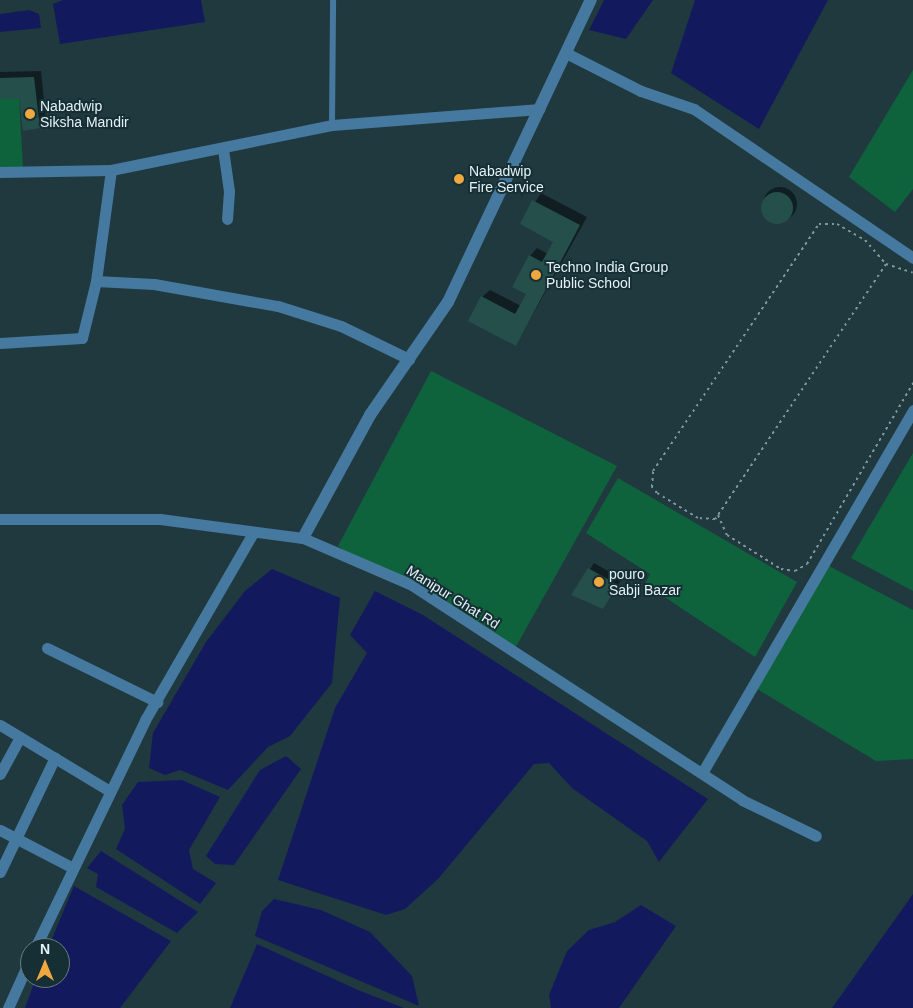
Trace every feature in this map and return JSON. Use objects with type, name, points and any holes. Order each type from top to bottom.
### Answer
[{"type":"street","points":[[303,538],[370,415],[448,302],[499,203],[539,109],[591,0]]},
{"type":"street","points":[[566,53],[641,91],[694,108],[913,258]]},
{"type":"street","points":[[0,172],[111,170],[223,149],[332,125],[539,109]]},
{"type":"street","points":[[223,149],[229,191],[227,219]]},
{"type":"street","points":[[0,343],[82,338],[96,281],[111,170]]},
{"type":"street","points":[[96,281],[154,284],[278,306],[341,326],[409,359]]},
{"type":"street","points":[[702,773],[913,410]]},
{"type":"street","name":"Manipur Ghat Rd","points":[[0,518],[160,520],[252,535],[303,538],[410,584],[742,800],[816,836]]},
{"type":"street","points":[[39,938],[71,867],[156,702],[252,535]]},
{"type":"street","points":[[47,648],[156,702]]},
{"type":"street","points":[[0,725],[110,791]]},
{"type":"street","points":[[0,774],[20,737]]},
{"type":"street","points":[[0,872],[55,757]]},
{"type":"street","points":[[0,830],[71,867]]},
{"type":"street","points":[[8,1008],[20,981]]},
{"type":"lane","points":[[332,125],[333,0]]},
{"type":"path","points":[[886,264],[715,520],[698,518],[656,492],[652,487],[653,471],[811,231],[819,224],[837,224],[865,240],[886,264],[913,273]]},
{"type":"path","points":[[718,514],[727,535],[781,569],[795,571],[808,564],[913,383]]},
{"type":"green space","points":[[913,70],[913,189],[895,212],[849,177]]},
{"type":"green space","points":[[0,99],[19,99],[23,167],[0,167]]},
{"type":"green space","points":[[431,371],[617,466],[513,652],[410,584],[360,564],[338,546]]},
{"type":"green space","points":[[913,453],[913,591],[851,558]]},
{"type":"green space","points":[[618,478],[797,582],[755,657],[645,584],[650,574],[586,533]]},
{"type":"green space","points":[[825,564],[913,610],[913,759],[876,761],[757,689]]},
{"type":"shaded area","points":[[63,0],[201,0],[205,22],[60,44],[53,4]]},
{"type":"shaded area","points":[[604,0],[653,0],[626,39],[589,30]]},
{"type":"shaded area","points":[[695,0],[828,0],[759,129],[671,73]]},
{"type":"shaded area","points":[[29,10],[39,14],[41,28],[0,32],[0,14]]},
{"type":"shaded area","points":[[272,569],[340,598],[332,683],[290,736],[268,747],[228,790],[180,770],[165,775],[149,768],[153,733],[206,642],[245,591]]},
{"type":"shaded area","points":[[375,591],[423,615],[708,799],[659,862],[647,841],[572,788],[549,763],[534,764],[438,879],[405,909],[386,915],[278,880],[335,708],[367,653],[350,635]]},
{"type":"shaded area","points":[[286,756],[301,769],[234,865],[215,864],[206,856],[260,770]]},
{"type":"shaded area","points":[[182,780],[220,797],[189,850],[193,869],[216,883],[200,904],[116,849],[125,829],[122,805],[138,782]]},
{"type":"shaded area","points":[[101,851],[198,912],[177,933],[96,887],[98,874],[87,868]]},
{"type":"shaded area","points":[[74,886],[171,941],[120,1008],[25,1008],[32,988],[70,988],[70,938],[52,938]]},
{"type":"shaded area","points":[[913,894],[913,1008],[832,1008]]},
{"type":"shaded area","points":[[274,899],[321,910],[370,932],[412,976],[419,1006],[255,936],[262,911]]},
{"type":"shaded area","points":[[641,905],[676,926],[619,1008],[551,1008],[549,995],[567,951],[589,930],[615,922]]},
{"type":"shaded area","points":[[257,944],[358,990],[404,1008],[230,1008]]},
{"type":"building","name":"Nabadwip Siksha Mandir","points":[[34,77],[40,128],[23,131],[19,99],[0,99],[0,78]]},
{"type":"building","points":[[777,192],[788,197],[793,208],[788,219],[777,224],[766,219],[761,208],[766,197]]},
{"type":"building","name":"Techno India Group Public School","points":[[532,200],[580,225],[516,346],[468,321],[481,296],[515,314],[526,294],[512,287],[529,255],[542,262],[553,242],[520,224]]},
{"type":"building","points":[[588,568],[618,585],[603,609],[571,595]]},
{"type":"place","name":"Nabadwip Siksha Mandir","points":[[30,114]]},
{"type":"place","name":"Nabadwip Fire Service","points":[[459,179]]},
{"type":"place","name":"Techno India Group Public School","points":[[536,275]]},
{"type":"place","name":"pouro Sabji Bazar","points":[[599,582]]}]
